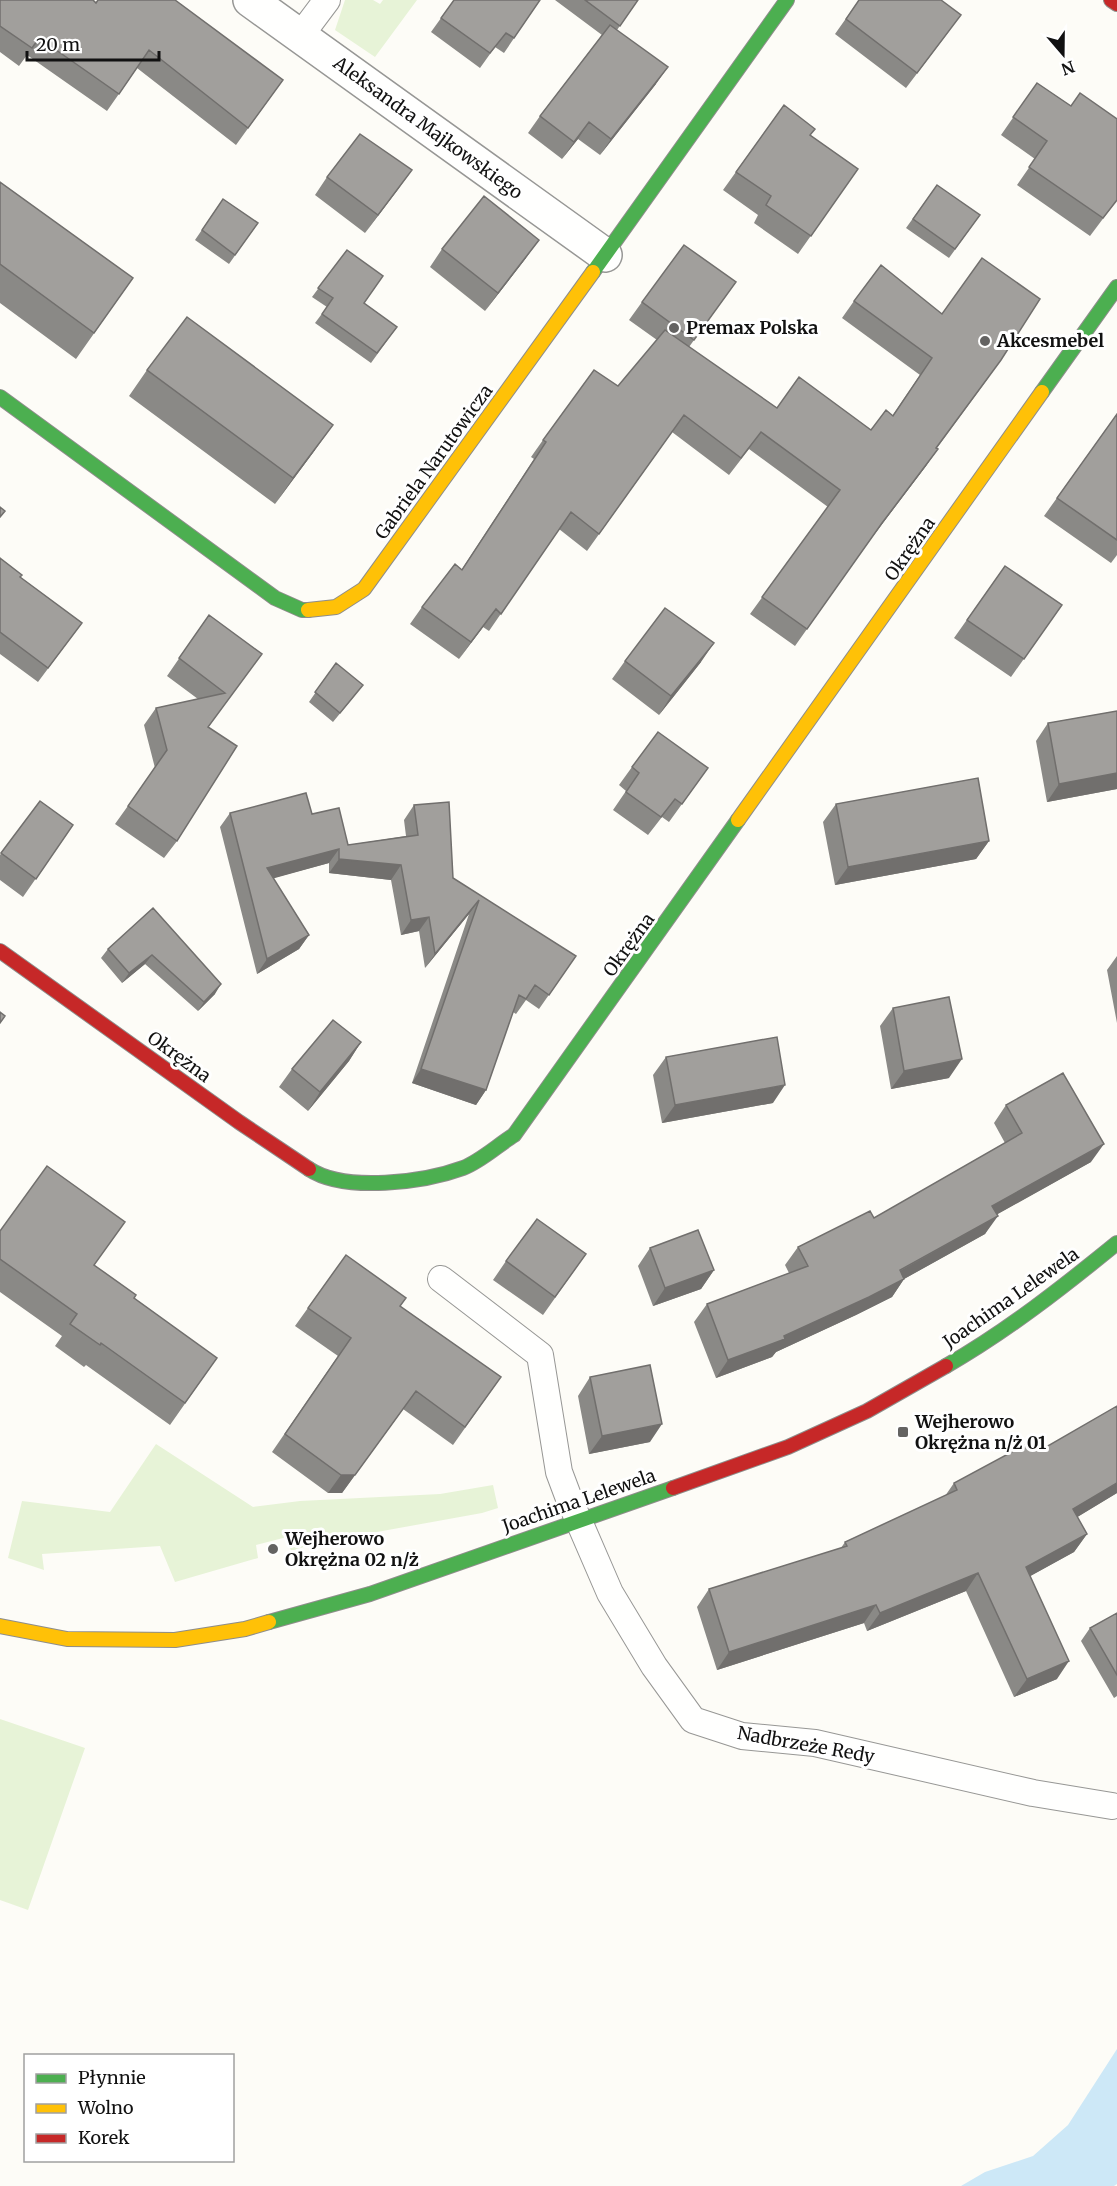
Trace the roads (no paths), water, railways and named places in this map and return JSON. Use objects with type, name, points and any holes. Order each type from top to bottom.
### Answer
[{"type":"street","name":"Aleksandra Majkowskiego","points":[[250,0],[605,255]]},
{"type":"street","name":"Gabriela Narutowicza","points":[[0,397],[275,598],[302,610],[336,607],[364,589],[787,0]]},
{"type":"street","points":[[1111,0],[1117,4]]},
{"type":"street","name":"Okrężna","points":[[0,951],[239,1122],[315,1173],[345,1181],[371,1183],[417,1181],[465,1167],[514,1135],[1117,287]]},
{"type":"street","name":"Joachima Lelewela","points":[[0,1626],[67,1639],[175,1640],[245,1629],[370,1594],[788,1447],[867,1411],[976,1349],[1057,1292],[1117,1243]]},
{"type":"lane","points":[[300,36],[327,0]]},
{"type":"lane","name":"Nadbrzeże Redy","points":[[441,1279],[540,1355],[559,1472],[579,1520],[610,1593],[654,1666],[693,1720],[742,1736],[815,1743],[1033,1793],[1112,1806]]},
{"type":"water","points":[[1117,2049],[1117,2184],[1114,2186],[961,2186],[985,2172],[1033,2156],[1068,2125]]},
{"type":"place","name":"Premax Polska","points":[[674,328]]},
{"type":"place","name":"Akcesmebel","points":[[985,341]]},
{"type":"place","name":"Wejherowo Okrężna n/ż 01","points":[[903,1432]]},
{"type":"place","name":"Wejherowo Okrężna 02 n/ż","points":[[273,1549]]}]
